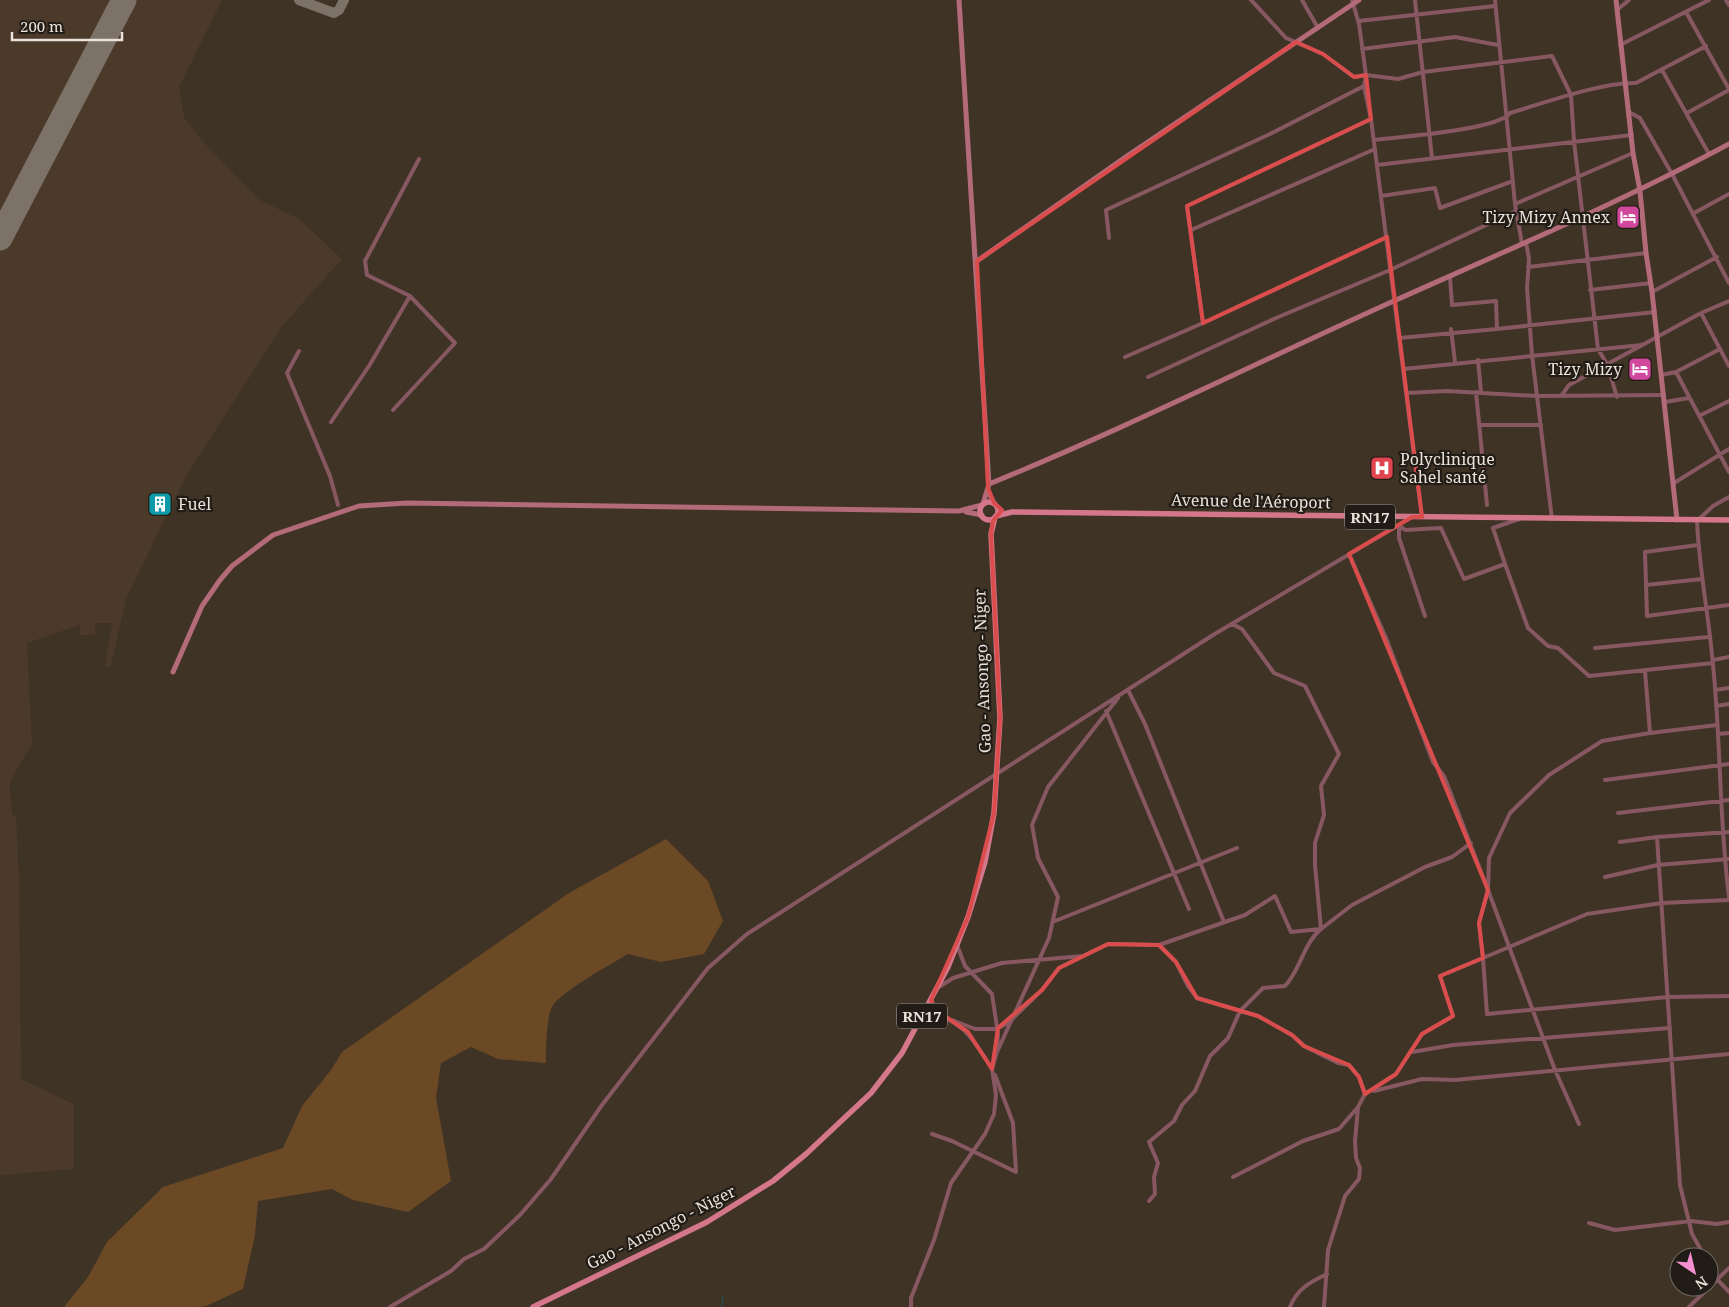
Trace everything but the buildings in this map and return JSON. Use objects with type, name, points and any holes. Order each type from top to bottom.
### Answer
[{"type":"main road","points":[[983,504],[995,505],[996,516],[990,519],[983,517],[983,504]]},
{"type":"main road","name":"RN17","points":[[995,505],[1012,512]]},
{"type":"main road","name":"Avenue de l'Aéroport","points":[[1012,512],[1729,520]]},
{"type":"main road","name":"RN17","points":[[991,534],[996,516],[1012,512]]},
{"type":"main road","name":"RN17","points":[[983,517],[991,534]]},
{"type":"main road","name":"Gao - Ansongo - Niger","points":[[533,1307],[707,1222],[774,1181],[806,1154],[871,1093],[902,1053],[931,1000],[957,944],[985,862],[994,813],[1000,718],[994,630],[991,534]]},
{"type":"street","points":[[959,0],[977,261],[988,486],[995,505]]},
{"type":"street","points":[[1251,0],[1270,23],[1286,38],[1323,54],[1354,77],[1366,75],[1398,80],[1423,72],[1552,56],[1571,95],[1574,141],[1598,348],[1607,364],[1617,396]]},
{"type":"street","points":[[1302,0],[1318,28]]},
{"type":"street","points":[[1415,0],[1432,158]]},
{"type":"street","points":[[1495,0],[1515,204],[1528,267],[1527,288],[1532,355],[1552,519]]},
{"type":"street","points":[[1616,0],[1624,83],[1655,312],[1677,520]]},
{"type":"street","points":[[1617,10],[1629,0]]},
{"type":"street","points":[[1620,45],[1709,0]]},
{"type":"street","points":[[1726,0],[1729,4]]},
{"type":"street","points":[[977,261],[1127,156],[1318,28],[1355,1],[1366,75],[1364,86],[1371,119],[1390,270],[1396,300],[1422,517]]},
{"type":"street","points":[[1359,22],[1495,6]]},
{"type":"street","points":[[1686,12],[1729,89],[1686,113]]},
{"type":"street","points":[[1362,49],[1455,37],[1498,45]]},
{"type":"street","points":[[1374,140],[1484,126],[1507,118],[1510,113],[1571,95],[1624,83],[1636,83],[1706,46]]},
{"type":"street","points":[[1662,70],[1709,154]]},
{"type":"street","points":[[1109,238],[1106,210],[1270,134],[1364,86]]},
{"type":"street","points":[[1629,112],[1640,118],[1694,214],[1729,283]]},
{"type":"street","points":[[1204,323],[1187,206],[1371,119]]},
{"type":"street","points":[[1377,165],[1632,135]]},
{"type":"street","points":[[988,486],[1060,456],[1396,300],[1640,191],[1729,144]]},
{"type":"street","points":[[1191,230],[1375,149]]},
{"type":"street","points":[[1515,204],[1633,153]]},
{"type":"street","points":[[393,410],[455,343],[410,296],[367,275],[365,261],[418,159]]},
{"type":"street","points":[[1381,196],[1435,188],[1440,208],[1513,181]]},
{"type":"street","points":[[1694,214],[1729,194]]},
{"type":"street","points":[[1148,377],[1276,318],[1390,270],[1516,211]]},
{"type":"street","points":[[1125,357],[1204,323],[1387,237]]},
{"type":"street","points":[[1528,267],[1646,253]]},
{"type":"street","points":[[1652,292],[1717,257]]},
{"type":"street","points":[[1450,277],[1452,305],[1496,301],[1497,329]]},
{"type":"street","points":[[1590,290],[1651,283]]},
{"type":"street","points":[[331,422],[369,366],[410,296]]},
{"type":"street","points":[[1562,395],[1569,386],[1607,364],[1729,300]]},
{"type":"street","points":[[1400,338],[1451,331],[1531,326],[1655,312]]},
{"type":"street","points":[[1701,313],[1729,366]]},
{"type":"street","points":[[1451,331],[1455,362]]},
{"type":"street","points":[[1403,369],[1455,362],[1642,345]]},
{"type":"street","points":[[1662,375],[1676,372],[1720,349]]},
{"type":"street","points":[[299,351],[286,373],[330,476],[338,505]]},
{"type":"street","points":[[1478,360],[1481,392]]},
{"type":"street","points":[[1676,372],[1729,472]]},
{"type":"street","points":[[1476,392],[1487,505]]},
{"type":"street","points":[[1406,393],[1481,392],[1537,396],[1664,395]]},
{"type":"street","points":[[1664,402],[1690,398]]},
{"type":"street","points":[[1699,416],[1729,401]]},
{"type":"street","points":[[1479,425],[1541,425]]},
{"type":"street","points":[[1674,483],[1729,449]]},
{"type":"street","points":[[963,511],[983,504],[988,486]]},
{"type":"street","points":[[1233,1177],[1303,1141],[1339,1129],[1367,1093],[1396,1074],[1422,1034],[1453,1016],[1440,976],[1587,914],[1662,903],[1729,898],[1713,661],[1708,636],[1707,608],[1698,545],[1698,521],[1712,506],[1729,497]]},
{"type":"street","points":[[173,672],[202,606],[232,566],[273,536],[359,506],[407,503],[963,511],[983,517]]},
{"type":"street","points":[[390,1307],[451,1271],[464,1258],[484,1249],[520,1216],[551,1179],[602,1106],[708,968],[746,934],[998,771],[1232,624],[1412,517]]},
{"type":"street","points":[[1522,518],[1493,528],[1528,628],[1548,646],[1558,648],[1589,676],[1645,671],[1729,657]]},
{"type":"street","points":[[1399,525],[1404,530],[1441,528],[1464,579],[1505,564]]},
{"type":"street","points":[[1399,525],[1399,538],[1425,616]]},
{"type":"street","points":[[1698,545],[1645,552],[1647,616],[1729,605]]},
{"type":"street","points":[[1349,554],[1386,638],[1433,762],[1444,776],[1471,843],[1508,947],[1579,1124]]},
{"type":"street","points":[[1646,585],[1702,579]]},
{"type":"street","points":[[1232,624],[1242,628],[1274,673],[1305,686],[1339,754],[1321,786],[1324,815],[1315,843],[1315,865],[1321,928]]},
{"type":"street","points":[[1595,648],[1708,636]]},
{"type":"street","points":[[1645,671],[1650,733]]},
{"type":"street","points":[[1715,690],[1729,688]]},
{"type":"street","points":[[1128,690],[1145,724],[1224,922]]},
{"type":"street","points":[[911,1307],[911,1298],[934,1240],[948,1191],[994,1114],[996,1095],[992,1069],[997,1052],[1009,1022],[1049,938],[1058,897],[1038,858],[1032,825],[1048,787],[1121,694]]},
{"type":"street","points":[[1716,706],[1729,704]]},
{"type":"street","points":[[1106,711],[1188,909]]},
{"type":"street","points":[[1717,725],[1602,741],[1550,775],[1510,812],[1489,858],[1488,890],[1479,923],[1487,1014],[1534,1008],[1668,997],[1729,996]]},
{"type":"street","points":[[1718,734],[1729,733]]},
{"type":"street","points":[[1605,780],[1729,764]]},
{"type":"street","points":[[1618,813],[1729,800]]},
{"type":"street","points":[[1620,842],[1657,836],[1729,832]]},
{"type":"street","points":[[1657,836],[1680,1185],[1691,1221],[1692,1234],[1699,1247]]},
{"type":"street","points":[[1149,1201],[1155,1194],[1154,1177],[1158,1163],[1149,1142],[1174,1121],[1182,1105],[1194,1091],[1210,1056],[1228,1038],[1240,1011],[1263,988],[1285,986],[1294,976],[1312,936],[1352,905],[1424,867],[1452,856],[1471,843]]},
{"type":"street","points":[[1055,921],[1237,848]]},
{"type":"street","points":[[1605,878],[1658,865],[1726,859]]},
{"type":"street","points":[[922,1016],[932,1015],[945,1018],[975,1029],[997,1029],[1009,1022],[1042,990],[1059,968],[1108,944],[1159,945],[1245,915],[1275,896],[1291,932],[1321,928]]},
{"type":"street","points":[[957,944],[965,966],[992,994],[997,1029],[997,1052]]},
{"type":"street","points":[[1159,945],[1176,962],[1188,986],[1197,998],[1258,1016],[1292,1034],[1304,1046],[1338,1063],[1349,1065],[1367,1093]]},
{"type":"street","points":[[937,988],[953,978],[973,974],[1002,963],[1083,956]]},
{"type":"street","points":[[931,1000],[936,1010],[945,1018],[968,1032],[992,1069],[1013,1124],[1016,1172],[1013,1168],[932,1134]]},
{"type":"street","points":[[1412,1052],[1453,1045],[1670,1028]]},
{"type":"street","points":[[1367,1093],[1422,1079],[1455,1080],[1729,1054]]},
{"type":"street","points":[[1324,1307],[1328,1250],[1345,1196],[1359,1179],[1360,1168],[1356,1158],[1355,1141],[1358,1107]]},
{"type":"street","points":[[1588,1223],[1615,1230],[1691,1221],[1716,1224],[1729,1222]]},
{"type":"street","points":[[1719,1277],[1729,1268]]},
{"type":"street","points":[[1290,1307],[1295,1294],[1310,1282],[1327,1274]]},
{"type":"street","points":[[1719,1281],[1729,1292]]},
{"type":"street","points":[[1689,1307],[1699,1297]]},
{"type":"highlighted area","points":[[1296,42],[1323,54],[1354,77],[1366,75],[1371,119],[1187,206],[1203,323],[1387,237],[1422,517],[1412,517],[1349,554],[1488,890],[1479,923],[1483,958],[1440,976],[1453,1016],[1422,1034],[1396,1074],[1365,1094],[1359,1077],[1349,1065],[1304,1046],[1292,1035],[1258,1016],[1197,998],[1176,962],[1159,945],[1108,944],[1059,968],[1042,990],[998,1028],[992,1069],[968,1032],[936,1010],[931,1000],[968,917],[994,813],[1000,718],[991,534],[993,521],[1002,510],[994,503],[988,488],[977,261]]},
{"type":"shaded area","points":[[0,0],[222,0],[179,87],[184,117],[198,136],[258,199],[299,219],[342,259],[282,326],[188,473],[126,598],[111,666],[105,666],[112,623],[95,623],[95,635],[80,635],[80,625],[27,643],[32,744],[10,781],[12,815],[16,815],[19,878],[21,1079],[74,1104],[74,1169],[0,1175]]},
{"type":"shaded area","points":[[666,839],[708,881],[723,921],[704,954],[661,962],[628,954],[577,985],[558,999],[551,1010],[547,1033],[546,1063],[498,1059],[471,1047],[441,1063],[436,1098],[451,1181],[408,1212],[353,1200],[332,1189],[258,1201],[255,1235],[243,1289],[206,1306],[64,1307],[88,1277],[107,1242],[163,1187],[283,1148],[302,1106],[331,1070],[342,1052],[569,893]]},
{"type":"waterway","points":[[722,1307],[723,1296]]},
{"type":"taxiway","points":[[299,0],[334,13],[339,10],[344,0]]},
{"type":"runway","points":[[0,238],[124,0]]},
{"type":"place","name":"Tizy Mizy Annex","points":[[1628,217]]},
{"type":"place","name":"Tizy Mizy","points":[[1640,369]]},
{"type":"place","name":"Polyclinique Sahel santé","points":[[1382,468]]},
{"type":"place","name":"Fuel","points":[[160,504]]}]
